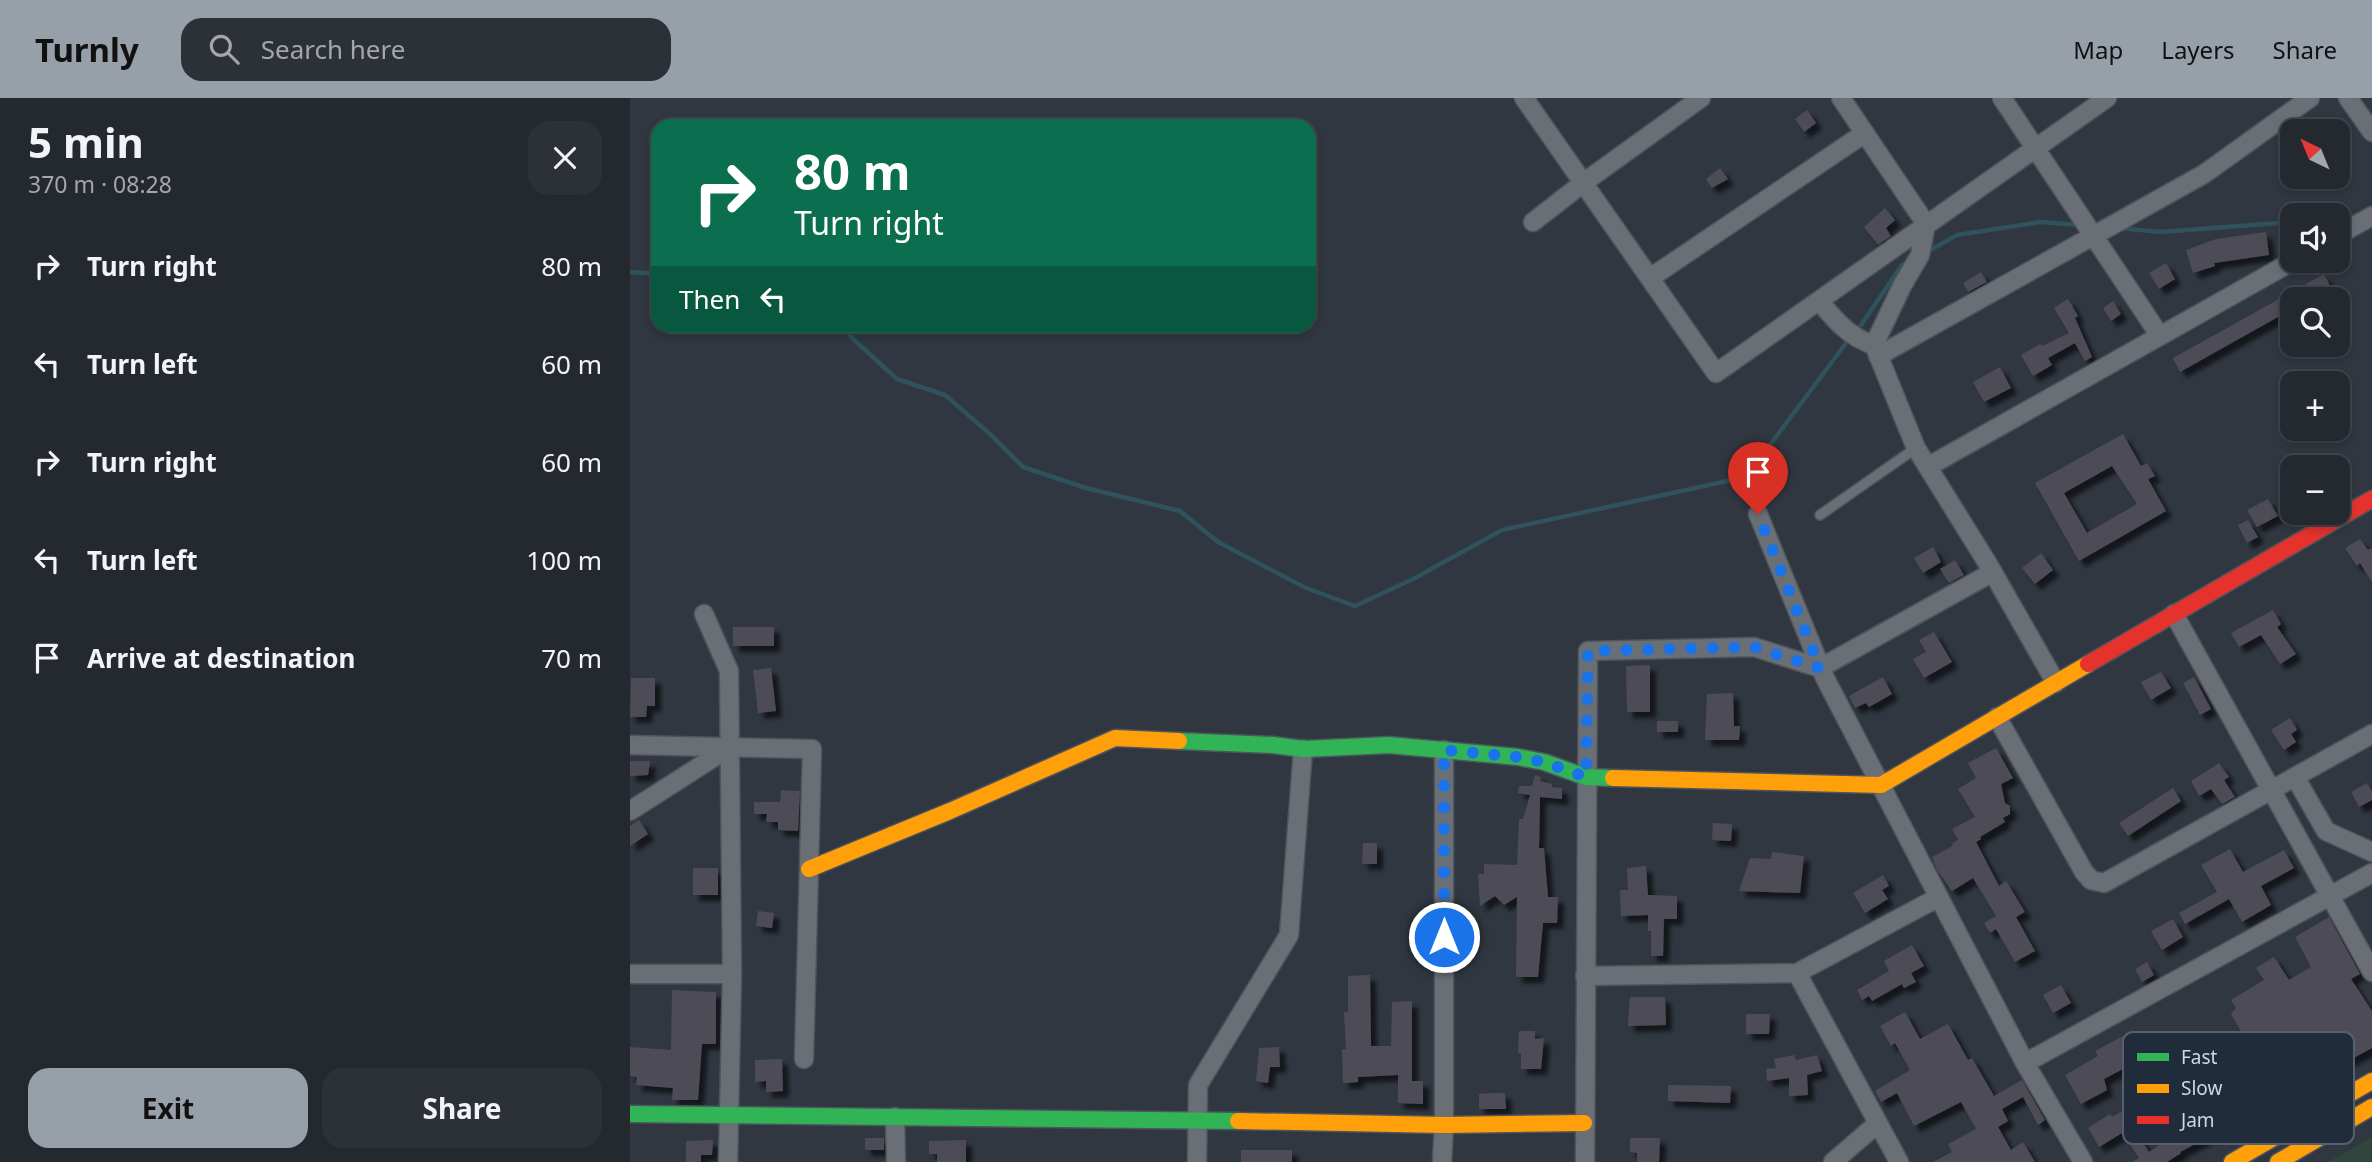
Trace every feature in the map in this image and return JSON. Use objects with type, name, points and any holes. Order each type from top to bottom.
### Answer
[{"type":"street","points":[[1524,98],[1716,373],[2107,98]]},
{"type":"street","points":[[1533,222],[1701,98]]},
{"type":"street","points":[[1841,98],[1926,224],[1920,255],[1902,286],[1876,350]]},
{"type":"street","points":[[2002,98],[2160,336]]},
{"type":"street","points":[[1876,350],[2094,236],[2204,174],[2310,98]]},
{"type":"street","points":[[2348,98],[2372,132]]},
{"type":"street","points":[[1650,278],[1865,133]]},
{"type":"street","points":[[2350,228],[2372,216]]},
{"type":"street","points":[[1929,466],[2280,268]]},
{"type":"street","points":[[1819,301],[1839,325],[1876,350],[1916,448],[1993,572],[2056,683]]},
{"type":"street","points":[[809,869],[950,811],[1115,738],[1273,745],[1303,749],[1389,745],[1518,757],[1544,762],[1586,777],[1881,785],[2372,499]]},
{"type":"street","points":[[1758,514],[1820,668],[2025,1063],[2083,1162]]},
{"type":"street","points":[[1585,1162],[1588,651],[1754,647],[1820,668],[1993,572]]},
{"type":"street","points":[[704,614],[729,671],[732,974],[728,1162]]},
{"type":"street","points":[[2174,614],[2372,972]]},
{"type":"street","points":[[1997,717],[2084,872],[2091,880],[2104,883],[2372,734]]},
{"type":"street","points":[[630,745],[812,749],[804,1059]]},
{"type":"street","points":[[630,811],[730,747]]},
{"type":"street","points":[[1197,1162],[1198,1085],[1289,935],[1303,749]]},
{"type":"street","points":[[1442,1162],[1444,750]]},
{"type":"street","points":[[2295,777],[2326,831],[2372,852]]},
{"type":"street","points":[[2301,845],[2326,831]]},
{"type":"street","points":[[2025,1063],[2372,873]]},
{"type":"street","points":[[1585,976],[1797,973],[1940,897]]},
{"type":"street","points":[[1797,973],[1899,1162]]},
{"type":"street","points":[[630,974],[732,974]]},
{"type":"street","points":[[2354,1091],[2372,1081]]},
{"type":"street","points":[[2354,1118],[2372,1107]]},
{"type":"street","points":[[630,1114],[1444,1125],[1584,1123]]},
{"type":"street","points":[[895,1117],[896,1162]]},
{"type":"street","points":[[1833,1162],[1878,1123]]},
{"type":"street","points":[[2232,1162],[2263,1144]]},
{"type":"street","points":[[2278,1162],[2309,1144]]},
{"type":"lane","points":[[1820,515],[1916,448]]},
{"type":"green space","points":[[2372,1137],[2372,1162],[2328,1162]]},
{"type":"building","points":[[1807,110],[1816,123],[1804,132],[1795,119]]},
{"type":"building","points":[[1720,168],[1728,179],[1712,188],[1706,179]]},
{"type":"building","points":[[1885,208],[1895,220],[1886,228],[1891,236],[1878,245],[1864,227]]},
{"type":"building","points":[[2266,232],[2269,255],[2214,263],[2215,266],[2193,273],[2186,250],[2216,239]]},
{"type":"building","points":[[2166,263],[2175,279],[2159,289],[2149,273]]},
{"type":"building","points":[[1981,272],[1987,282],[1968,292],[1963,283]]},
{"type":"building","points":[[2324,274],[2330,287],[2301,287]]},
{"type":"building","points":[[2280,298],[2280,316],[2180,372],[2173,358]]},
{"type":"building","points":[[2068,299],[2078,316],[2075,318],[2092,357],[2085,361],[2075,343],[2048,358],[2052,365],[2033,376],[2021,355],[2069,333],[2054,308]]},
{"type":"building","points":[[2113,301],[2121,314],[2111,321],[2103,308]]},
{"type":"building","points":[[2000,367],[2011,388],[1984,402],[1973,382]]},
{"type":"building","points":[[2123,434],[2141,466],[2147,463],[2155,476],[2148,479],[2166,511],[2079,561],[2035,483]],"holes":[[[2112,466],[2137,504],[2087,533],[2064,493]]]},
{"type":"building","points":[[2268,499],[2278,516],[2257,527],[2247,510]]},
{"type":"building","points":[[2248,520],[2258,537],[2247,543],[2238,525]]},
{"type":"building","points":[[2360,539],[2368,550],[2372,548],[2372,582],[2360,563],[2357,566],[2345,548]]},
{"type":"building","points":[[1933,547],[1941,562],[1923,573],[1914,558]]},
{"type":"building","points":[[2041,553],[2053,570],[2035,584],[2022,568]]},
{"type":"building","points":[[1955,560],[1964,575],[1949,583],[1940,569]]},
{"type":"building","points":[[2273,610],[2281,624],[2277,627],[2296,654],[2280,664],[2261,635],[2239,647],[2231,633]]},
{"type":"building","points":[[733,627],[774,627],[774,646],[733,646]]},
{"type":"building","points":[[1934,632],[1952,662],[1924,678],[1913,659],[1926,652],[1919,640]]},
{"type":"building","points":[[1650,665],[1650,712],[1627,712],[1626,666]]},
{"type":"building","points":[[771,668],[776,711],[758,713],[753,670]]},
{"type":"building","points":[[2161,672],[2171,688],[2151,700],[2141,682]]},
{"type":"building","points":[[1883,677],[1892,694],[1869,707],[1866,703],[1855,708],[1849,696]]},
{"type":"building","points":[[2194,677],[2211,709],[2200,715],[2183,683]]},
{"type":"building","points":[[631,678],[655,678],[655,706],[647,706],[646,717],[630,717]]},
{"type":"building","points":[[1733,693],[1734,726],[1740,726],[1739,740],[1705,740],[1707,694]]},
{"type":"building","points":[[2290,718],[2297,730],[2291,734],[2296,742],[2284,750],[2271,730]]},
{"type":"building","points":[[1657,721],[1678,721],[1678,732],[1657,732]]},
{"type":"building","points":[[1996,748],[2013,778],[2001,784],[2005,803],[2010,806],[2010,814],[2003,818],[2005,822],[1976,842],[1999,886],[2006,881],[2025,912],[2016,917],[2035,951],[2015,962],[1996,929],[1990,933],[1984,923],[1996,916],[1973,878],[1952,891],[1937,870],[1932,857],[1953,846],[1958,840],[1952,829],[1975,817],[1958,789],[1976,778],[1968,763]]},
{"type":"building","points":[[630,761],[650,761],[648,775],[630,776]]},
{"type":"building","points":[[2219,763],[2229,777],[2224,780],[2235,797],[2222,804],[2211,789],[2199,796],[2191,781]]},
{"type":"building","points":[[1535,775],[1541,777],[1540,781],[1552,784],[1552,787],[1562,788],[1562,799],[1540,797],[1539,848],[1544,848],[1548,897],[1558,897],[1557,923],[1543,923],[1538,977],[1516,977],[1517,897],[1504,905],[1495,896],[1480,906],[1478,874],[1484,874],[1484,864],[1517,865],[1519,819],[1523,819],[1530,795],[1518,793],[1519,786],[1532,786]]},
{"type":"building","points":[[2367,783],[2372,791],[2372,800],[2359,807],[2351,792]]},
{"type":"building","points":[[2173,788],[2181,801],[2128,836],[2119,823]]},
{"type":"building","points":[[781,790],[800,791],[798,831],[778,830],[778,822],[766,822],[767,814],[754,814],[754,802],[780,802]]},
{"type":"building","points":[[639,820],[648,834],[630,846],[630,826]]},
{"type":"building","points":[[1713,823],[1732,824],[1731,841],[1712,840]]},
{"type":"building","points":[[1363,843],[1377,843],[1377,864],[1362,864]]},
{"type":"building","points":[[2230,849],[2243,872],[2284,850],[2294,868],[2261,886],[2271,905],[2242,922],[2229,899],[2185,924],[2179,913],[2217,892],[2201,865]]},
{"type":"building","points":[[1772,852],[1804,856],[1800,893],[1739,891],[1750,858],[1771,859]]},
{"type":"building","points":[[1646,866],[1648,895],[1677,896],[1677,919],[1664,919],[1663,956],[1651,956],[1648,915],[1621,916],[1620,890],[1628,890],[1627,868]]},
{"type":"building","points":[[693,868],[718,868],[718,895],[693,895]]},
{"type":"building","points":[[1883,875],[1889,886],[1882,890],[1888,899],[1865,913],[1853,893]]},
{"type":"building","points":[[758,911],[774,913],[772,928],[756,926]]},
{"type":"building","points":[[2329,917],[2360,974],[2351,979],[2372,1011],[2372,1048],[2354,1058],[2354,1032],[2241,1032],[2231,1014],[2236,1008],[2231,1000],[2264,980],[2256,968],[2274,957],[2289,980],[2311,967],[2295,937]]},
{"type":"building","points":[[2173,919],[2183,937],[2162,950],[2151,931]]},
{"type":"building","points":[[1912,945],[1924,966],[1911,973],[1916,982],[1904,988],[1902,984],[1872,1001],[1869,996],[1862,1000],[1857,990],[1889,971],[1884,961]]},
{"type":"building","points":[[2147,962],[2154,975],[2142,982],[2135,969]]},
{"type":"building","points":[[1370,975],[1371,1046],[1391,1046],[1392,1002],[1412,1001],[1412,1081],[1423,1081],[1423,1104],[1398,1103],[1398,1075],[1358,1077],[1358,1082],[1343,1083],[1342,1049],[1346,1049],[1344,1012],[1348,1012],[1348,976]]},
{"type":"building","points":[[2061,985],[2071,1003],[2053,1013],[2043,995]]},
{"type":"building","points":[[672,990],[716,992],[716,1044],[702,1044],[698,1100],[672,1100],[673,1088],[636,1085],[637,1077],[630,1076],[630,1047],[671,1050]]},
{"type":"building","points":[[1630,997],[1665,997],[1666,1025],[1628,1026]]},
{"type":"building","points":[[1905,1012],[1920,1039],[1948,1024],[1968,1060],[1972,1058],[1994,1096],[2022,1080],[2045,1120],[2038,1125],[2023,1097],[2002,1109],[2008,1121],[1998,1127],[2011,1150],[2023,1142],[2035,1162],[1933,1162],[1952,1152],[1948,1144],[1976,1129],[1961,1102],[1914,1126],[1897,1093],[1881,1102],[1875,1091],[1910,1070],[1895,1043],[1891,1046],[1880,1026]]},
{"type":"building","points":[[1746,1014],[1770,1014],[1769,1034],[1746,1034]]},
{"type":"building","points":[[1519,1031],[1535,1031],[1535,1039],[1544,1038],[1541,1069],[1521,1069],[1521,1053],[1518,1053]]},
{"type":"building","points":[[2123,1036],[2123,1069],[2104,1079],[2107,1090],[2081,1104],[2065,1075],[2098,1056],[2095,1051]]},
{"type":"building","points":[[1279,1047],[1280,1067],[1270,1067],[1268,1083],[1256,1081],[1259,1048]]},
{"type":"building","points":[[1794,1055],[1796,1060],[1817,1055],[1822,1071],[1807,1075],[1808,1095],[1789,1096],[1789,1078],[1767,1081],[1766,1069],[1776,1068],[1774,1059]]},
{"type":"building","points":[[782,1059],[783,1091],[766,1092],[766,1081],[755,1082],[755,1060]]},
{"type":"building","points":[[1668,1085],[1731,1086],[1730,1103],[1668,1101]]},
{"type":"building","points":[[1505,1093],[1506,1109],[1479,1109],[1479,1094]]},
{"type":"building","points":[[2123,1111],[2123,1134],[2099,1147],[2088,1128],[2110,1114],[2112,1117]]},
{"type":"building","points":[[865,1138],[884,1138],[884,1150],[865,1150]]},
{"type":"building","points":[[1630,1138],[1660,1138],[1659,1162],[1637,1162],[1637,1153],[1630,1152]]},
{"type":"building","points":[[713,1140],[712,1155],[701,1155],[701,1162],[686,1162],[686,1141]]},
{"type":"building","points":[[966,1140],[966,1162],[937,1162],[937,1154],[929,1154],[929,1141]]},
{"type":"building","points":[[2129,1144],[2144,1144],[2149,1152],[2162,1144],[2195,1144],[2167,1162],[2132,1162],[2139,1158]]},
{"type":"building","points":[[1241,1150],[1292,1150],[1292,1162],[1241,1162]]},
{"type":"waterway","points":[[2350,217],[2357,217]]},
{"type":"waterway","points":[[1925,253],[1957,235],[2040,222],[2079,225]]},
{"type":"waterway","points":[[2119,228],[2161,232],[2280,223]]},
{"type":"waterway","points":[[1861,325],[1902,265],[1908,262]]},
{"type":"waterway","points":[[630,272],[651,274]]},
{"type":"waterway","points":[[850,333],[897,379],[945,395],[1023,467],[1086,488],[1180,511],[1218,542],[1306,588],[1355,606],[1415,578],[1502,530],[1732,480],[1761,457],[1846,343]]},
{"type":"traffic: fast","points":[[1179,741],[1303,749],[1389,745],[1518,757],[1544,762],[1586,777],[1613,778]]},
{"type":"traffic: fast","points":[[630,1114],[1238,1121]]},
{"type":"traffic: slow","points":[[1613,778],[1881,785],[2088,664]]},
{"type":"traffic: slow","points":[[809,869],[950,811],[1115,738],[1179,741]]},
{"type":"traffic: slow","points":[[2354,1091],[2372,1081]]},
{"type":"traffic: slow","points":[[2354,1118],[2372,1107]]},
{"type":"traffic: slow","points":[[1238,1121],[1444,1125],[1584,1123]]},
{"type":"traffic: slow","points":[[2232,1162],[2263,1144]]},
{"type":"traffic: slow","points":[[2278,1162],[2309,1144]]},
{"type":"traffic: jam","points":[[2088,664],[2372,499]]},
{"type":"route","points":[[1444,937],[1444,750],[1518,757],[1544,762],[1586,777],[1588,651],[1754,647],[1820,668],[1758,514]]}]
